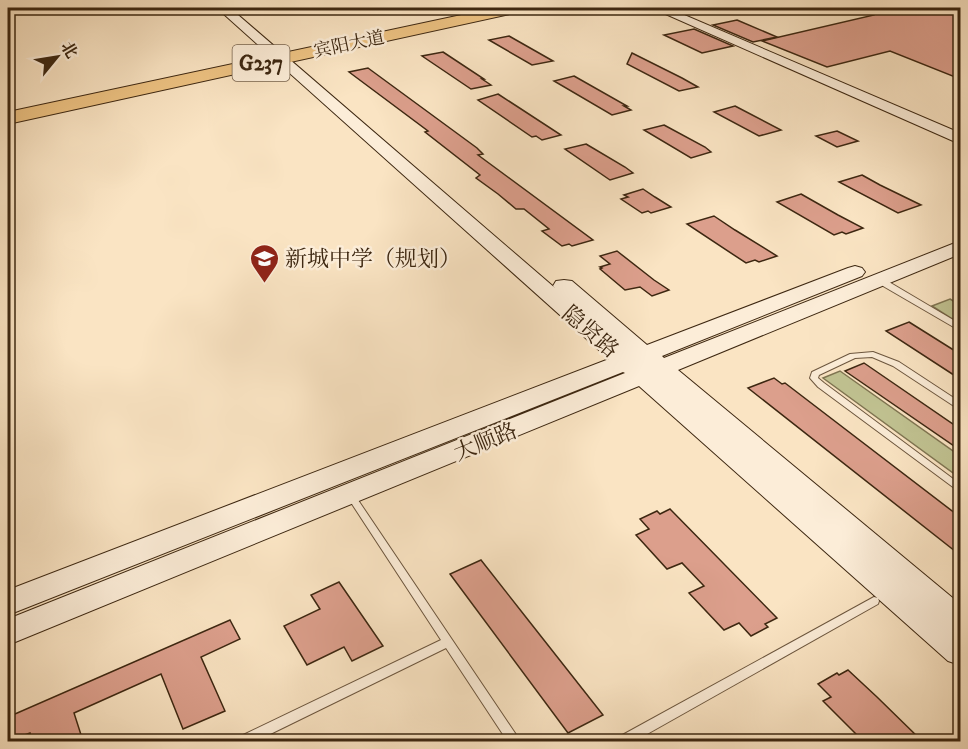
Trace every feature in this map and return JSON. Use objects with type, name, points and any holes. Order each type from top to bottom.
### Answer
[{"type":"highway","name":"宾阳大道","points":[[8,118],[486,8]]},
{"type":"highway","name":"宾阳大道","points":[[8,110],[514,8]]},
{"type":"street","name":"隐贤路","points":[[223,8],[286,54],[644,366],[960,652]]},
{"type":"street","name":"隐贤路","points":[[244,8],[279,37],[286,54]]},
{"type":"street","points":[[658,8],[960,139]]},
{"type":"street","name":"大顺路","points":[[8,632],[644,366],[960,230]]},
{"type":"street","name":"大顺路","points":[[8,603],[960,247]]},
{"type":"street","name":"隐贤路","points":[[644,366],[959,615]]},
{"type":"lane","points":[[886,284],[960,327]]},
{"type":"lane","points":[[960,406],[896,364],[873,354],[853,356],[815,374],[814,378],[820,385],[960,488]]},
{"type":"lane","points":[[355,502],[515,741]]},
{"type":"lane","points":[[621,741],[874,601]]},
{"type":"lane","points":[[241,741],[447,642]]},
{"type":"green space","points":[[950,299],[960,305],[960,324],[932,306]]},
{"type":"green space","points":[[840,371],[960,456],[960,478],[823,378]]},
{"type":"building","points":[[873,8],[960,8],[960,79],[890,51],[827,67],[762,41],[874,15]]},
{"type":"building","points":[[737,20],[777,37],[753,42],[713,25]]},
{"type":"building","points":[[694,29],[733,46],[702,53],[664,35]]},
{"type":"building","points":[[509,36],[553,61],[532,65],[489,40]]},
{"type":"building","points":[[443,52],[491,85],[471,89],[422,56]]},
{"type":"building","points":[[632,53],[698,87],[679,91],[627,64]]},
{"type":"building","points":[[368,68],[477,148],[483,154],[478,155],[593,240],[572,246],[569,244],[562,246],[542,231],[549,229],[524,209],[516,209],[476,178],[480,175],[425,132],[428,131],[349,72]]},
{"type":"building","points":[[574,76],[631,110],[612,115],[554,81]]},
{"type":"building","points":[[498,94],[561,135],[542,140],[536,136],[532,137],[478,100]]},
{"type":"building","points":[[735,106],[781,130],[759,136],[714,112]]},
{"type":"building","points":[[664,125],[711,152],[691,158],[644,130]]},
{"type":"building","points":[[837,131],[858,141],[837,147],[816,136]]},
{"type":"building","points":[[586,144],[633,173],[610,180],[565,149]]},
{"type":"building","points":[[862,175],[921,205],[898,213],[839,182]]},
{"type":"building","points":[[643,189],[671,207],[651,213],[648,211],[642,213],[621,199],[628,197],[624,195]]},
{"type":"building","points":[[801,194],[863,228],[846,234],[842,232],[834,235],[777,202]]},
{"type":"building","points":[[714,216],[777,256],[759,262],[755,260],[746,263],[687,224]]},
{"type":"building","points":[[617,251],[669,290],[652,296],[640,287],[625,290],[600,269],[610,264],[600,256]]},
{"type":"building","points":[[909,322],[960,354],[960,379],[886,331]]},
{"type":"building","points":[[864,363],[960,429],[960,450],[845,371]]},
{"type":"building","points":[[774,378],[782,384],[785,383],[960,517],[960,555],[748,388]]},
{"type":"building","points":[[670,509],[777,618],[765,624],[768,627],[751,636],[739,623],[724,630],[689,593],[704,586],[682,563],[667,569],[636,535],[649,529],[640,519],[657,511],[660,514]]},
{"type":"building","points":[[481,560],[603,715],[568,733],[450,574]]},
{"type":"building","points":[[339,582],[383,646],[352,661],[344,647],[307,665],[284,626],[320,609],[311,595]]},
{"type":"building","points":[[230,620],[240,639],[201,657],[225,711],[183,729],[161,674],[74,713],[83,741],[32,741],[30,733],[8,741],[8,717]]},
{"type":"building","points":[[848,670],[922,741],[863,741],[823,701],[831,697],[818,684],[837,673],[839,675]]},
{"type":"place","name":"新城中学（规划）","points":[[264,284]]}]
